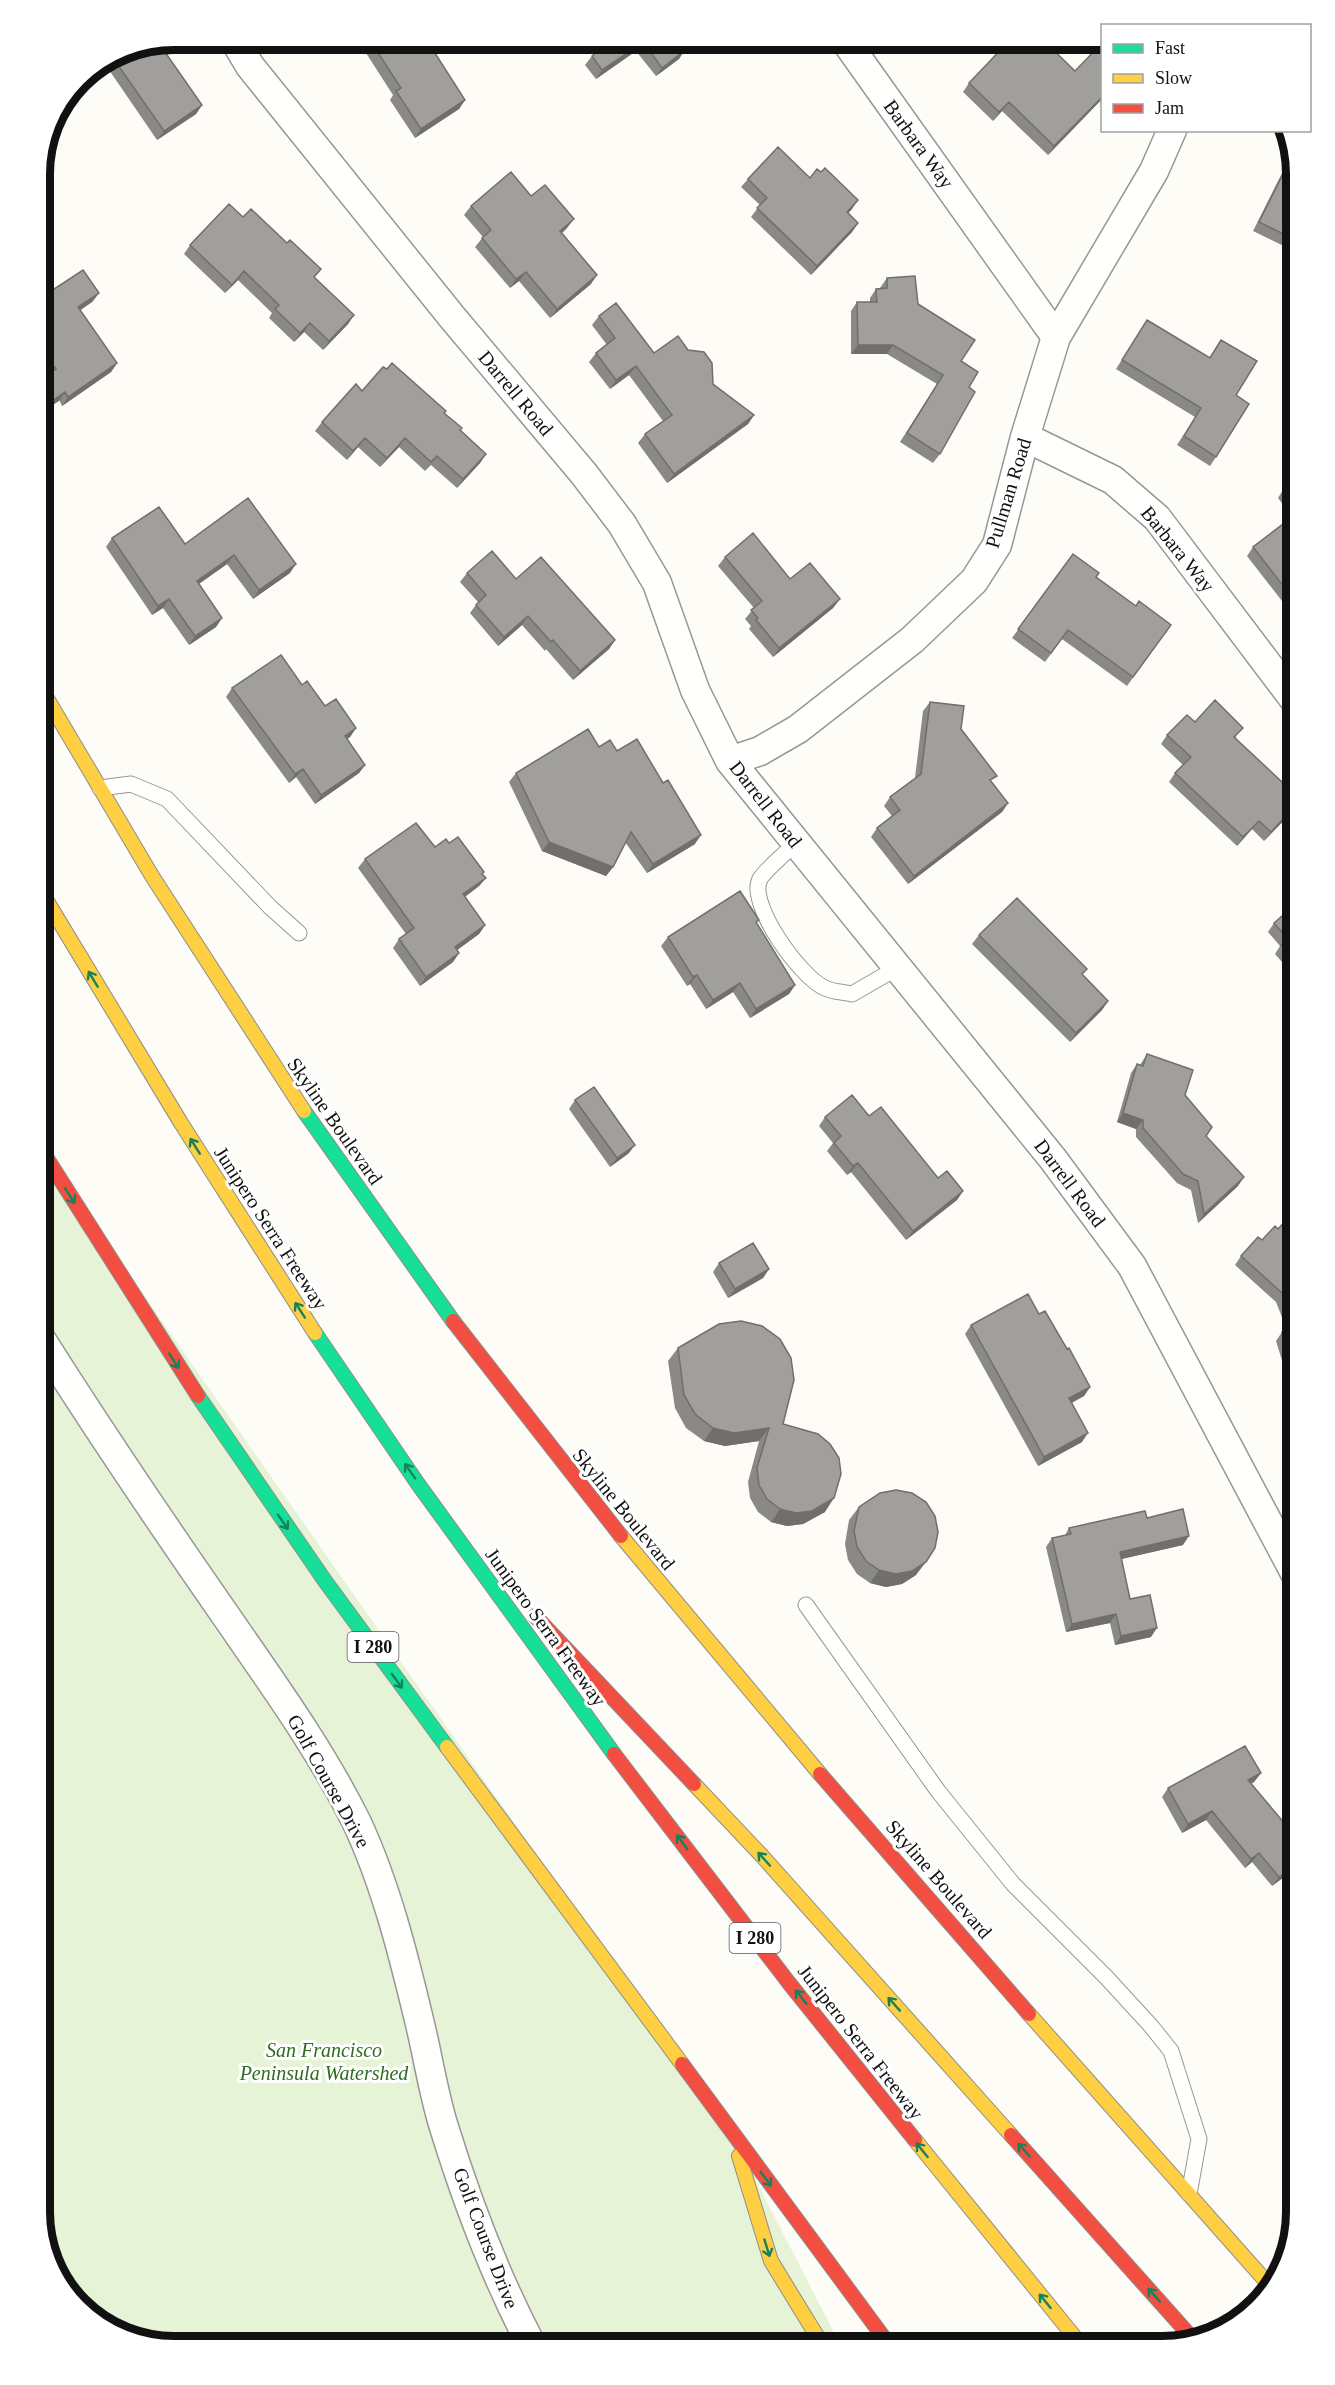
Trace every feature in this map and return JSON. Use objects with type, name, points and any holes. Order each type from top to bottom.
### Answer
[{"type":"main road","name":"Skyline Boulevard","points":[[50,704],[265,1054],[448,1316],[527,1419],[692,1625],[1265,2280]]},
{"type":"main road","name":"Junipero Serra Freeway","points":[[50,906],[151,1075],[250,1233],[331,1356],[444,1519],[567,1689],[720,1893],[877,2094],[1074,2336]]},
{"type":"main road","name":"I 280","points":[[50,1163],[182,1373],[325,1581],[882,2336]]},
{"type":"main road","points":[[444,1519],[763,1857],[1187,2333]]},
{"type":"main road","points":[[731,2132],[771,2261],[817,2336]]},
{"type":"street","name":"Darrell Road","points":[[241,50],[250,66],[452,317],[584,474],[622,524],[657,583],[695,690],[730,761],[1053,1159],[1132,1266],[1286,1556]]},
{"type":"street","name":"Barbara Way","points":[[852,50],[1056,337]]},
{"type":"street","name":"Pullman Road","points":[[730,761],[760,751],[798,729],[912,640],[974,581],[997,545],[1025,437],[1056,337],[1154,171],[1171,132]]},
{"type":"street","name":"Barbara Way","points":[[1025,437],[1113,480],[1157,518],[1286,689]]},
{"type":"street","name":"Golf Course Drive","points":[[50,1354],[105,1441],[286,1705],[326,1767],[356,1823],[378,1873],[384,1893],[420,2021],[443,2122],[477,2221],[527,2335]]},
{"type":"lane","points":[[100,788],[131,784],[168,799],[270,907],[299,933]]},
{"type":"lane","points":[[796,843],[761,878],[757,890],[766,919],[801,971],[824,988],[852,994],[897,968]]},
{"type":"lane","points":[[806,1605],[938,1791],[1013,1884],[1106,1977],[1171,2051],[1199,2139],[1189,2194]]},
{"type":"green space","name":"San Francisco Peninsula Watershed","points":[[50,1162],[731,2132],[836,2336],[165,2335],[133,2329],[118,2323],[92,2305],[70,2281],[56,2252],[50,2212]]},
{"type":"building","points":[[164,50],[202,105],[164,131],[117,63],[141,54]]},
{"type":"building","points":[[376,50],[433,50],[465,100],[421,129],[396,91],[401,88]]},
{"type":"building","points":[[599,50],[631,50],[602,70],[592,56]]},
{"type":"building","points":[[649,50],[685,50],[662,68]]},
{"type":"building","points":[[1000,50],[1053,50],[1075,71],[1095,50],[1101,50],[1101,98],[1054,146],[1009,102],[999,112],[969,83]]},
{"type":"building","points":[[778,147],[810,178],[817,169],[821,172],[825,168],[858,200],[847,212],[858,223],[817,266],[757,208],[767,198],[748,179]]},
{"type":"building","points":[[1286,169],[1286,235],[1259,222]]},
{"type":"building","points":[[511,172],[531,196],[545,185],[574,219],[560,231],[597,275],[557,309],[526,272],[516,279],[482,238],[491,230],[471,206]]},
{"type":"building","points":[[229,204],[243,217],[251,209],[287,243],[290,240],[321,269],[314,277],[354,315],[329,341],[310,323],[300,333],[275,309],[279,305],[244,271],[232,285],[190,245]]},
{"type":"building","points":[[83,270],[99,293],[78,307],[117,363],[68,397],[65,392],[50,402],[50,373],[56,369],[50,361],[50,292]]},
{"type":"building","points":[[915,276],[918,304],[975,340],[961,361],[978,372],[969,387],[975,392],[940,454],[907,433],[943,375],[893,345],[858,345],[857,302],[877,302],[876,289],[887,288],[887,278]]},
{"type":"building","points":[[616,303],[654,353],[678,336],[688,350],[704,352],[712,363],[713,384],[754,415],[674,474],[645,434],[672,415],[636,366],[616,380],[596,353],[615,338],[599,316]]},
{"type":"building","points":[[1147,320],[1210,358],[1221,340],[1257,361],[1236,395],[1249,404],[1216,457],[1184,436],[1201,408],[1122,360]]},
{"type":"building","points":[[392,363],[446,411],[444,413],[462,428],[460,430],[486,454],[463,479],[437,456],[431,462],[405,438],[387,458],[365,438],[353,451],[322,422],[356,384],[362,391],[383,367],[387,369]]},
{"type":"building","points":[[248,498],[296,564],[259,590],[234,555],[197,581],[222,618],[195,636],[169,599],[158,606],[112,538],[159,507],[185,544]]},
{"type":"building","points":[[1286,522],[1286,589],[1253,547]]},
{"type":"building","points":[[753,533],[790,579],[810,563],[840,599],[779,648],[756,620],[758,618],[751,610],[762,601],[725,557]]},
{"type":"building","points":[[492,551],[516,579],[541,557],[615,640],[580,671],[528,616],[504,637],[476,605],[486,595],[467,573]]},
{"type":"building","points":[[1073,554],[1099,573],[1096,577],[1136,606],[1139,601],[1171,625],[1133,677],[1068,630],[1051,653],[1018,629]]},
{"type":"building","points":[[281,655],[302,685],[307,681],[325,706],[336,699],[356,728],[345,736],[365,765],[321,795],[303,769],[295,774],[232,688]]},
{"type":"building","points":[[1215,700],[1243,728],[1234,737],[1286,786],[1286,816],[1271,832],[1259,821],[1243,837],[1175,773],[1191,757],[1167,735],[1187,715],[1195,722]]},
{"type":"building","points":[[930,702],[964,706],[961,729],[997,776],[990,780],[1008,803],[914,876],[877,828],[900,810],[890,797],[921,774]]},
{"type":"building","points":[[588,729],[599,747],[610,740],[617,751],[637,739],[663,783],[668,780],[701,835],[653,864],[631,832],[613,867],[549,842],[516,773]]},
{"type":"building","points":[[416,823],[435,847],[446,839],[449,843],[458,837],[486,878],[463,894],[485,925],[455,947],[459,953],[426,977],[399,939],[414,928],[365,859]]},
{"type":"building","points":[[740,891],[759,920],[756,922],[795,985],[756,1009],[740,983],[713,1000],[697,975],[693,977],[668,937]]},
{"type":"building","points":[[1017,898],[1087,969],[1082,974],[1108,1001],[1076,1033],[979,935]]},
{"type":"building","points":[[1286,913],[1286,937],[1274,923]]},
{"type":"building","points":[[1286,941],[1286,951],[1281,945]]},
{"type":"building","points":[[1147,1054],[1193,1070],[1185,1095],[1212,1127],[1206,1136],[1244,1177],[1204,1214],[1198,1181],[1183,1174],[1143,1128],[1143,1120],[1123,1113],[1137,1064],[1143,1066]]},
{"type":"building","points":[[594,1087],[635,1145],[617,1158],[575,1100]]},
{"type":"building","points":[[852,1095],[869,1116],[881,1107],[938,1178],[947,1171],[963,1191],[913,1231],[858,1163],[853,1166],[834,1143],[841,1136],[825,1117]]},
{"type":"building","points":[[1286,1220],[1286,1304],[1282,1293],[1241,1256],[1258,1237],[1262,1240],[1275,1226],[1278,1229]]},
{"type":"building","points":[[753,1243],[769,1269],[735,1289],[719,1263]]},
{"type":"building","points":[[1028,1294],[1039,1314],[1045,1311],[1067,1349],[1069,1348],[1090,1387],[1069,1398],[1088,1433],[1044,1457],[971,1325]]},
{"type":"building","points":[[741,1321],[762,1326],[780,1339],[791,1358],[794,1380],[783,1424],[818,1434],[830,1444],[839,1458],[841,1474],[834,1498],[812,1511],[796,1513],[780,1509],[767,1499],[759,1485],[757,1468],[769,1428],[734,1433],[713,1428],[695,1414],[684,1395],[678,1348],[719,1324]]},
{"type":"building","points":[[1286,1331],[1286,1345],[1282,1332]]},
{"type":"building","points":[[896,1490],[912,1493],[926,1502],[935,1516],[938,1532],[935,1548],[926,1562],[912,1571],[896,1574],[879,1570],[866,1561],[857,1547],[854,1531],[859,1507],[880,1493]]},
{"type":"building","points":[[1183,1509],[1189,1536],[1120,1552],[1130,1599],[1150,1595],[1157,1628],[1121,1636],[1116,1614],[1072,1624],[1052,1538],[1071,1534],[1069,1528],[1145,1511],[1147,1518]]},
{"type":"building","points":[[1245,1746],[1261,1773],[1248,1780],[1286,1825],[1286,1872],[1279,1877],[1259,1853],[1251,1859],[1212,1811],[1188,1824],[1168,1788]]},
{"type":"traffic: fast","points":[[304,1111],[453,1321]]},
{"type":"traffic: fast","points":[[315,1333],[418,1484],[614,1754]]},
{"type":"traffic: fast","points":[[198,1396],[325,1581],[447,1747]]},
{"type":"traffic: slow","points":[[50,704],[152,876],[304,1111]]},
{"type":"traffic: slow","points":[[50,906],[181,1123],[315,1333]]},
{"type":"traffic: slow","points":[[621,1536],[820,1774]]},
{"type":"traffic: slow","points":[[447,1747],[682,2064]]},
{"type":"traffic: slow","points":[[694,1784],[763,1857],[1011,2135]]},
{"type":"traffic: slow","points":[[1029,2014],[1265,2280]]},
{"type":"traffic: slow","points":[[915,2140],[1074,2336]]},
{"type":"traffic: slow","points":[[739,2156],[771,2261],[817,2336]]},
{"type":"traffic: jam","points":[[50,1163],[198,1396]]},
{"type":"traffic: jam","points":[[453,1321],[621,1536]]},
{"type":"traffic: jam","points":[[535,1616],[694,1784]]},
{"type":"traffic: jam","points":[[614,1754],[789,1983],[915,2140]]},
{"type":"traffic: jam","points":[[820,1774],[1029,2014]]},
{"type":"traffic: jam","points":[[682,2064],[882,2336]]},
{"type":"traffic: jam","points":[[1011,2135],[1187,2333]]}]
